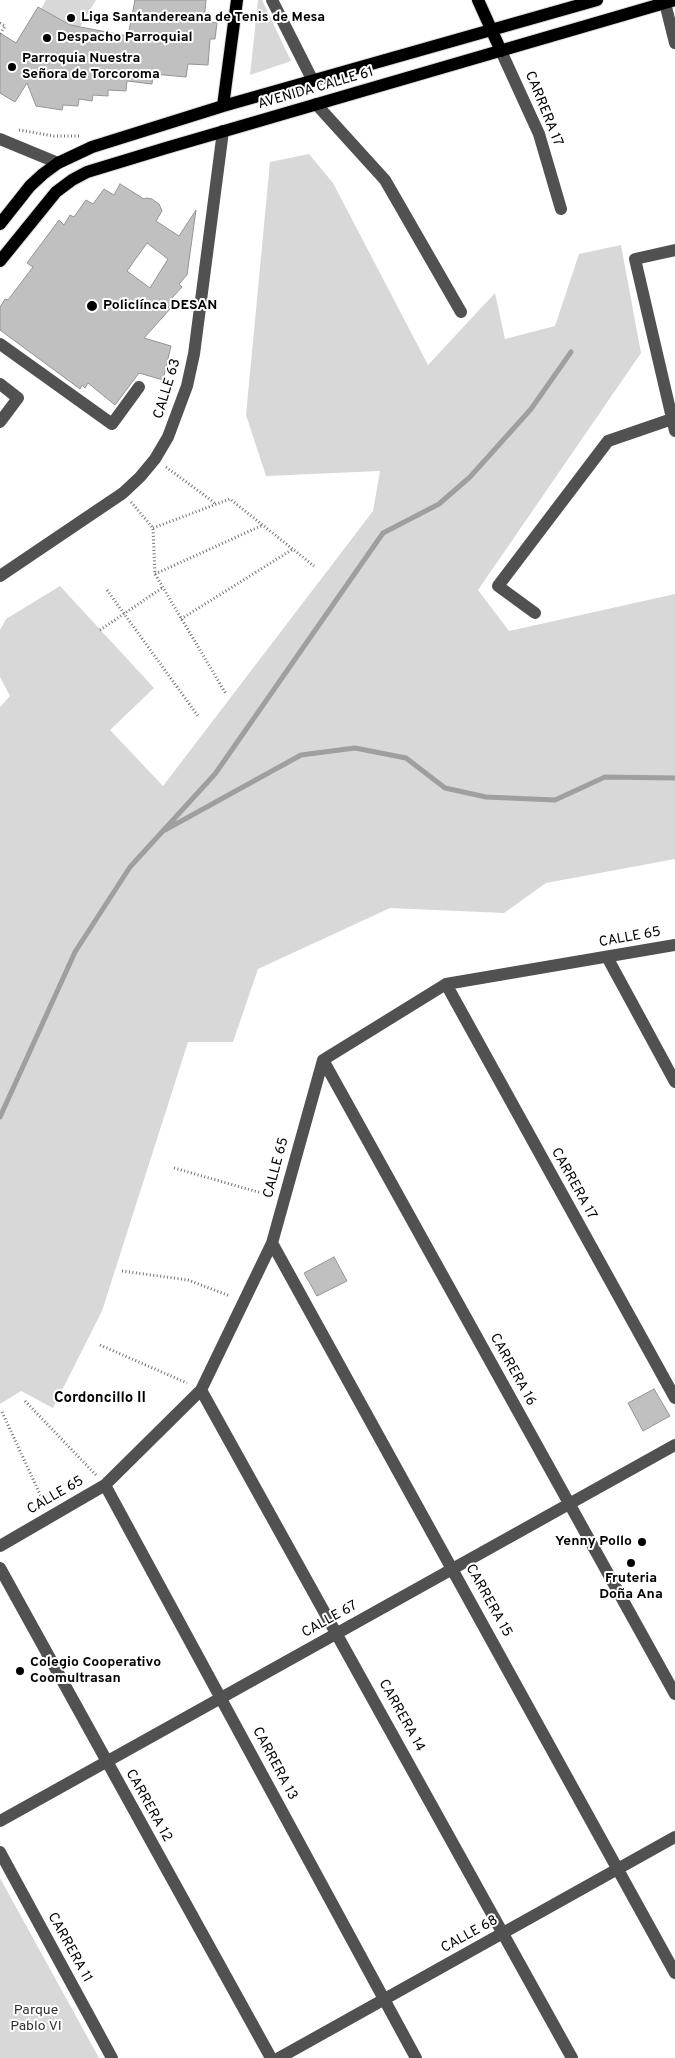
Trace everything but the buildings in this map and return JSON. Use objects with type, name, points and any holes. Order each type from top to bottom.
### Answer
[{"type":"main road","points":[[223,106],[237,0]]},
{"type":"main road","points":[[478,0],[501,51]]},
{"type":"main road","name":"AVENIDA CALLE 61","points":[[0,224],[30,186],[58,163],[73,154],[117,138],[223,106],[597,0]]},
{"type":"main road","name":"AVENIDA CALLE 61","points":[[0,261],[51,198],[72,180],[87,172],[670,2]]},
{"type":"street","points":[[272,0],[313,81]]},
{"type":"street","points":[[670,2],[675,43]]},
{"type":"street","name":"CARRERA 17","points":[[501,51],[539,134],[561,209]]},
{"type":"street","points":[[316,104],[385,180],[461,312]]},
{"type":"street","name":"CALLE 63","points":[[0,576],[123,492],[140,477],[155,459],[168,438],[187,386],[198,325],[223,131]]},
{"type":"street","points":[[0,139],[58,163]]},
{"type":"street","points":[[535,613],[498,586],[608,441],[674,425],[670,387],[635,259],[675,250]]},
{"type":"street","points":[[0,344],[112,424],[139,387]]},
{"type":"street","points":[[0,384],[18,398],[0,422]]},
{"type":"street","name":"CALLE 65","points":[[0,1546],[105,1485],[202,1390],[272,1243],[323,1060],[446,984],[675,945]]},
{"type":"street","points":[[606,957],[675,1082]]},
{"type":"street","name":"CARRERA 17","points":[[446,984],[675,1398]]},
{"type":"street","name":"CARRERA 16","points":[[323,1060],[675,1694]]},
{"type":"street","name":"CARRERA 15","points":[[272,1243],[675,1974]]},
{"type":"street","name":"CARRERA 14","points":[[202,1390],[572,2058]]},
{"type":"street","name":"CALLE 67","points":[[0,1821],[675,1446]]},
{"type":"street","name":"CARRERA 13","points":[[105,1485],[416,2058]]},
{"type":"street","name":"CARRERA 12","points":[[0,1568],[270,2058]]},
{"type":"street","name":"CALLE 68","points":[[279,2058],[675,1837]]},
{"type":"street","name":"CARRERA 11","points":[[0,1852],[112,2058]]},
{"type":"path","points":[[0,23],[5,26],[0,34]]},
{"type":"path","points":[[13,127],[54,136],[81,136]]},
{"type":"path","points":[[155,459],[216,504]]},
{"type":"path","points":[[123,492],[153,528],[155,574],[226,694]]},
{"type":"path","points":[[153,528],[230,499],[314,566]]},
{"type":"path","points":[[155,574],[262,525]]},
{"type":"path","points":[[181,619],[293,550]]},
{"type":"path","points":[[100,630],[162,588]]},
{"type":"path","points":[[107,590],[198,716]]},
{"type":"path","points":[[174,1168],[284,1200]]},
{"type":"path","points":[[122,1271],[188,1280],[245,1301]]},
{"type":"path","points":[[100,1345],[202,1390]]},
{"type":"path","points":[[25,1401],[105,1485]]},
{"type":"path","points":[[2,1412],[51,1516]]},
{"type":"green space","name":"Liga Santandereana de Tenis de Mesa","points":[[46,0],[96,0],[78,30],[41,9]]},
{"type":"green space","points":[[258,0],[262,0],[291,61],[250,75]]},
{"type":"green space","points":[[309,154],[333,183],[428,365],[495,293],[505,339],[555,326],[579,254],[621,245],[641,353],[478,590],[509,631],[675,594],[675,859],[546,883],[504,913],[390,908],[258,969],[233,1042],[188,1042],[102,1311],[53,1408],[21,1391],[0,1404],[0,707],[10,696],[0,677],[0,630],[6,619],[60,586],[154,688],[110,730],[163,786],[373,511],[380,471],[266,476],[246,415],[270,162]]},
{"type":"green space","name":"Parque Pablo VI","points":[[0,1878],[99,2058],[0,2058]]},
{"type":"waterway","points":[[0,1117],[75,952],[130,867],[215,774],[383,533],[439,504],[470,477],[531,409],[571,352]]},
{"type":"waterway","points":[[165,830],[301,755],[355,748],[406,758],[445,788],[486,797],[555,800],[605,777],[675,778]]},
{"type":"place","name":"Liga Santandereana de Tenis de Mesa","points":[[71,18]]},
{"type":"place","name":"Despacho Parroquial","points":[[47,38]]},
{"type":"place","name":"Parroquia Nuestra Señora de Torcoroma","points":[[12,67]]},
{"type":"place","name":"Policlínca DESAN","points":[[92,306]]},
{"type":"place","name":"Yenny Pollo","points":[[642,1542]]},
{"type":"place","name":"Fruteria Doña Ana","points":[[631,1563]]},
{"type":"place","name":"Colegio Cooperativo Coomultrasan","points":[[20,1671]]},
{"type":"district","name":"Cordoncillo II","points":[[100,1399]]}]
